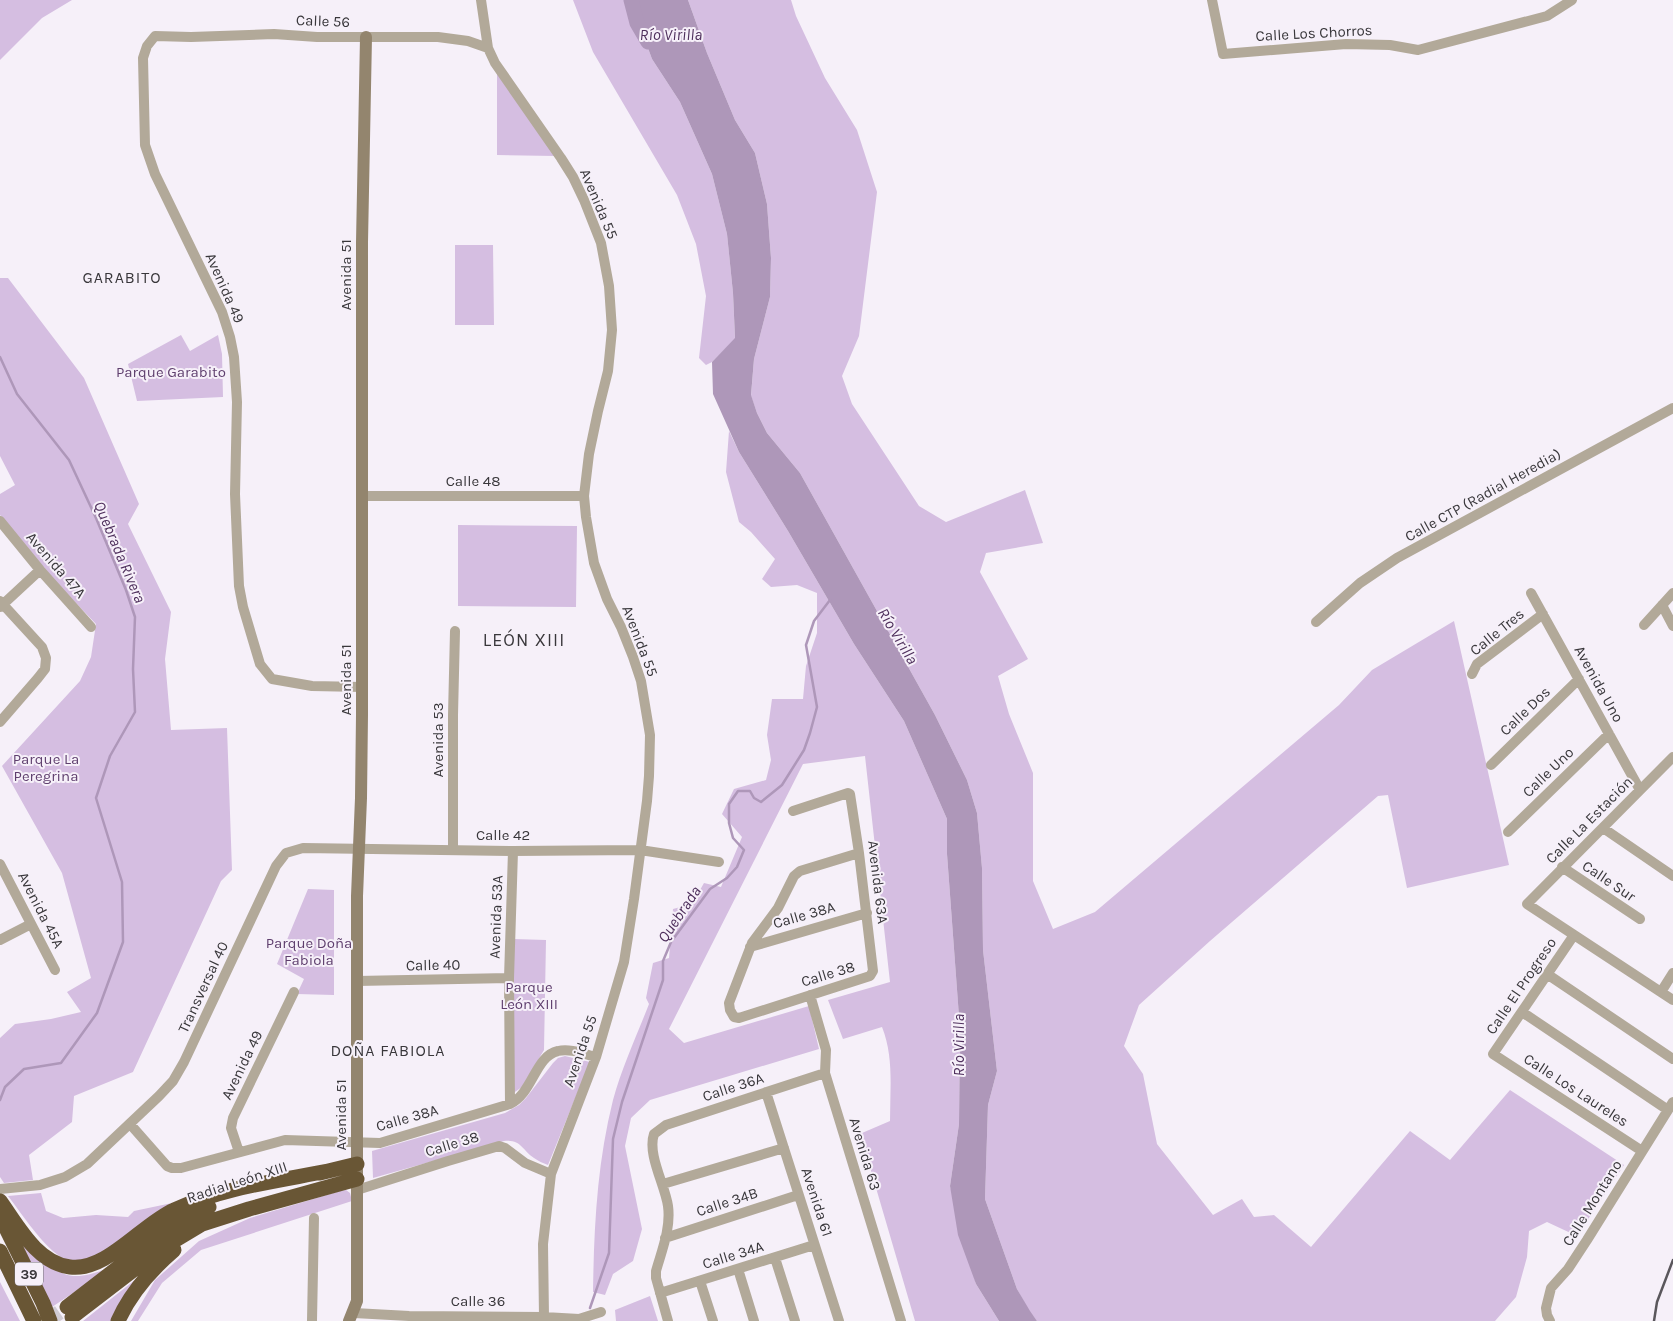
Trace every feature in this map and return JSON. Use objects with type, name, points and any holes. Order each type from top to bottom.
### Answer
[{"type":"highway","name":"Radial León XIII","points":[[328,1171],[357,1178],[202,1224],[177,1238],[69,1312],[166,1230],[194,1212],[328,1171]]},
{"type":"highway","points":[[0,1201],[6,1221],[40,1253],[51,1261],[71,1267],[81,1267],[100,1261],[149,1225],[174,1210],[205,1198],[328,1171]]},
{"type":"highway","points":[[118,1321],[133,1295],[173,1250],[192,1236],[249,1209]]},
{"type":"highway","name":"39","points":[[6,1221],[50,1321]]},
{"type":"highway","name":"39","points":[[0,1251],[34,1321]]},
{"type":"street","name":"Avenida 55","points":[[481,0],[488,48],[495,63],[573,177],[601,243],[609,286],[612,330],[608,371],[589,454],[584,496],[586,518],[594,563],[641,681],[650,735],[650,776],[624,962],[596,1057],[551,1174],[543,1244],[544,1317]]},
{"type":"street","name":"Calle Los Chorros","points":[[1212,0],[1223,54],[1346,44],[1390,45],[1418,50],[1547,16],[1572,0]]},
{"type":"street","name":"Calle 56","points":[[155,36],[191,37],[274,34],[438,37],[468,41],[488,48]]},
{"type":"street","name":"Avenida 49","points":[[155,36],[147,46],[143,58],[145,145],[155,174],[222,312],[230,337],[234,357],[237,402],[234,494],[240,586],[260,664],[272,680],[312,686],[362,687]]},
{"type":"street","name":"Avenida 51","points":[[351,1317],[358,1301],[358,981],[363,496],[362,242],[366,37]]},
{"type":"street","name":"Calle CTP (Radial Heredia)","points":[[1316,622],[1360,583],[1397,558],[1673,408]]},
{"type":"street","name":"Calle 48","points":[[363,496],[584,496]]},
{"type":"street","name":"Avenida 47A","points":[[0,521],[40,570],[91,627]]},
{"type":"street","points":[[0,722],[45,668],[46,658],[42,647],[1,604],[40,570]]},
{"type":"street","name":"Avenida Uno","points":[[1531,592],[1640,790]]},
{"type":"street","points":[[1644,625],[1673,593]]},
{"type":"street","points":[[1662,605],[1673,626]]},
{"type":"street","name":"Calle Tres","points":[[1472,674],[1477,664],[1543,614]]},
{"type":"street","name":"Avenida 53","points":[[453,850],[454,630]]},
{"type":"street","name":"Calle Dos","points":[[1491,765],[1579,679]]},
{"type":"street","name":"Calle Uno","points":[[1508,832],[1609,734]]},
{"type":"street","name":"Calle La Estación","points":[[1574,935],[1528,904],[1673,757]]},
{"type":"street","name":"Avenida 63A","points":[[792,810],[850,794],[860,853],[873,973]]},
{"type":"street","points":[[1603,828],[1673,876]]},
{"type":"street","name":"Calle 42","points":[[286,852],[304,848],[513,851],[640,850],[719,862]]},
{"type":"street","name":"Avenida 53A","points":[[510,1104],[513,851]]},
{"type":"street","name":"Transversal 40","points":[[130,1124],[173,1081],[184,1062],[276,866],[286,852]]},
{"type":"street","points":[[750,947],[778,908],[794,876],[800,871],[860,853]]},
{"type":"street","name":"Avenida 45A","points":[[0,864],[55,970]]},
{"type":"street","name":"Calle Sur","points":[[1562,868],[1640,919]]},
{"type":"street","name":"Calle 38A","points":[[750,947],[867,913]]},
{"type":"street","points":[[0,940],[31,924]]},
{"type":"street","points":[[1574,935],[1673,1000]]},
{"type":"street","name":"Calle El Progreso","points":[[1493,1054],[1574,935]]},
{"type":"street","name":"Calle 38","points":[[750,947],[729,1003],[734,1017],[739,1018],[870,976],[873,973]]},
{"type":"street","points":[[1661,992],[1673,973]]},
{"type":"street","points":[[1547,974],[1673,1059]]},
{"type":"street","name":"Calle 40","points":[[358,981],[510,978]]},
{"type":"street","name":"Avenida 49","points":[[239,1152],[232,1128],[233,1118],[294,992]]},
{"type":"street","name":"Avenida 63","points":[[810,995],[826,1050],[825,1073],[901,1321]]},
{"type":"street","points":[[1522,1012],[1671,1106]]},
{"type":"street","name":"Calle 38A","points":[[130,1124],[167,1166],[172,1168],[180,1168],[285,1140],[380,1143],[519,1100],[546,1057],[557,1051],[570,1051],[596,1057]]},
{"type":"street","name":"Calle Los Laureles","points":[[1493,1054],[1642,1151]]},
{"type":"street","name":"Calle 36A","points":[[663,1184],[652,1142],[657,1130],[666,1125],[825,1073]]},
{"type":"street","name":"Avenida 61","points":[[766,1092],[839,1321]]},
{"type":"street","name":"Calle Montano","points":[[1550,1321],[1546,1315],[1546,1308],[1551,1288],[1568,1269],[1583,1247],[1671,1106]]},
{"type":"street","points":[[0,1189],[40,1185],[65,1177],[87,1164],[130,1124]]},
{"type":"street","name":"Calle 38","points":[[357,1178],[439,1163],[499,1146],[505,1148],[525,1163],[551,1174]]},
{"type":"street","points":[[668,1321],[656,1271],[668,1225],[668,1208],[663,1184],[784,1148]]},
{"type":"street","name":"Calle 34B","points":[[666,1238],[798,1195]]},
{"type":"street","points":[[312,1321],[314,1218]]},
{"type":"street","name":"Calle 34A","points":[[660,1294],[814,1245]]},
{"type":"street","points":[[775,1258],[795,1321]]},
{"type":"street","points":[[738,1269],[754,1321]]},
{"type":"street","points":[[700,1281],[713,1321]]},
{"type":"street","name":"Calle 36","points":[[351,1317],[409,1316],[509,1319],[544,1317],[579,1319],[601,1312]]},
{"type":"green space","points":[[0,0],[72,0],[42,18],[0,60]]},
{"type":"green space","points":[[573,0],[630,0],[652,59],[680,102],[712,174],[727,234],[733,293],[735,339],[712,362],[706,365],[699,358],[706,296],[696,244],[677,195],[593,52]]},
{"type":"green space","points":[[688,0],[791,0],[796,16],[825,78],[857,130],[877,192],[859,336],[842,376],[852,404],[919,506],[946,522],[1025,490],[1043,543],[986,553],[980,572],[1028,659],[998,676],[1009,714],[1033,773],[1033,881],[1053,929],[1095,912],[1339,705],[1372,670],[1454,621],[1509,865],[1407,888],[1388,795],[1378,796],[1139,1005],[1124,1046],[1143,1074],[1157,1144],[1213,1215],[1242,1199],[1254,1217],[1274,1215],[1311,1247],[1410,1131],[1450,1160],[1510,1090],[1624,1165],[1577,1236],[1547,1222],[1529,1231],[1527,1257],[1516,1297],[1495,1321],[1037,1321],[1029,1311],[1017,1289],[985,1199],[988,1105],[997,1071],[983,950],[982,868],[977,813],[967,780],[935,715],[800,473],[767,433],[757,413],[751,396],[754,359],[770,297],[771,258],[767,204],[755,153],[735,120],[707,53]]},
{"type":"green space","points":[[497,71],[556,156],[497,155]]},
{"type":"green space","points":[[455,245],[493,245],[494,325],[455,325]]},
{"type":"green space","name":"Parque La Peregrina","points":[[0,278],[8,278],[84,378],[139,504],[128,524],[171,612],[165,659],[171,730],[227,728],[232,870],[221,881],[133,1072],[74,1096],[72,1122],[29,1155],[33,1180],[4,1183],[0,1177],[0,1038],[15,1024],[51,1019],[81,1012],[67,992],[91,978],[62,873],[2,766],[80,681],[91,657],[96,624],[48,574],[0,515],[0,494],[15,485],[0,456]]},
{"type":"green space","name":"Parque Garabito","points":[[181,335],[190,351],[218,335],[222,354],[223,397],[137,401],[128,364]]},
{"type":"green space","points":[[729,431],[739,452],[854,644],[904,721],[947,819],[947,854],[960,1030],[959,1124],[950,1186],[976,1284],[999,1321],[915,1321],[869,1164],[862,1133],[890,1121],[891,1073],[886,1038],[882,1027],[843,1039],[828,1000],[890,982],[865,756],[803,764],[669,1029],[684,1043],[809,1006],[819,1049],[650,1100],[631,1118],[625,1146],[642,1229],[633,1261],[613,1274],[605,1295],[593,1292],[597,1196],[603,1148],[613,1100],[649,1004],[646,998],[653,963],[669,958],[673,909],[692,904],[704,883],[721,887],[742,837],[722,814],[734,789],[766,780],[771,760],[767,735],[772,699],[803,699],[806,666],[817,633],[817,593],[797,585],[771,587],[762,579],[775,559],[751,532],[739,522],[726,472]]},
{"type":"green space","points":[[458,525],[577,526],[576,607],[458,606]]},
{"type":"green space","name":"Parque Doña Fabiola","points":[[308,889],[334,890],[334,995],[297,994],[304,979],[277,964]]},
{"type":"green space","name":"Parque León XIII","points":[[513,939],[546,940],[544,1050],[522,1087],[512,1094]]},
{"type":"green space","points":[[565,1056],[590,1062],[548,1165],[534,1158],[518,1143],[504,1141],[373,1178],[372,1151],[505,1113],[519,1105],[553,1063],[558,1058]]},
{"type":"green space","points":[[346,1190],[350,1193],[352,1201],[201,1250],[162,1283],[138,1321],[131,1321],[155,1280],[199,1241],[250,1218]]},
{"type":"green space","points":[[41,1193],[46,1211],[63,1218],[96,1215],[128,1217],[134,1211],[172,1203],[110,1249],[90,1259],[75,1262],[64,1259],[54,1252],[33,1229],[8,1196]]},
{"type":"green space","points":[[13,1227],[40,1257],[55,1270],[64,1274],[83,1276],[112,1267],[52,1307]]},
{"type":"green space","points":[[150,1268],[113,1321],[83,1321]]},
{"type":"green space","points":[[0,1282],[20,1321],[0,1321]]},
{"type":"green space","points":[[650,1296],[658,1321],[616,1321],[615,1310]]},
{"type":"water","name":"Río Virilla","points":[[630,0],[688,0],[707,53],[735,120],[755,153],[767,204],[771,258],[770,297],[754,359],[751,395],[757,413],[767,433],[800,473],[935,715],[967,780],[977,813],[982,868],[983,950],[997,1071],[988,1105],[985,1199],[1017,1289],[1037,1321],[999,1321],[976,1284],[958,1235],[950,1186],[959,1124],[960,1030],[947,854],[947,819],[904,721],[854,644],[739,452],[713,394],[712,362],[735,338],[727,234],[712,174],[680,102],[652,59]]},
{"type":"waterway","name":"Río Virilla","points":[[631,0],[637,23],[648,42]]},
{"type":"waterway","name":"Quebrada Rivera","points":[[0,357],[17,394],[69,460],[96,518],[126,590],[135,617],[133,669],[135,712],[110,756],[96,798],[122,882],[123,942],[97,1013],[61,1063],[24,1069],[5,1087],[0,1100]]},
{"type":"waterway","name":"Quebrada","points":[[590,1308],[609,1253],[613,1139],[622,1102],[663,980],[663,961],[671,942],[710,889],[727,878],[737,867],[744,850],[733,838],[729,823],[729,804],[738,791],[750,791],[754,798],[761,802],[782,785],[804,750],[817,707],[806,645],[814,621],[830,600]]},
{"type":"tunnel","points":[[47,1321],[67,1307]]},
{"type":"railway","points":[[1654,1321],[1657,1302],[1673,1260]]},
{"type":"district","name":"GARABITO","points":[[122,277]]},
{"type":"district","name":"LEÓN XIII","points":[[524,640]]},
{"type":"district","name":"DOÑA FABIOLA","points":[[388,1050]]}]
